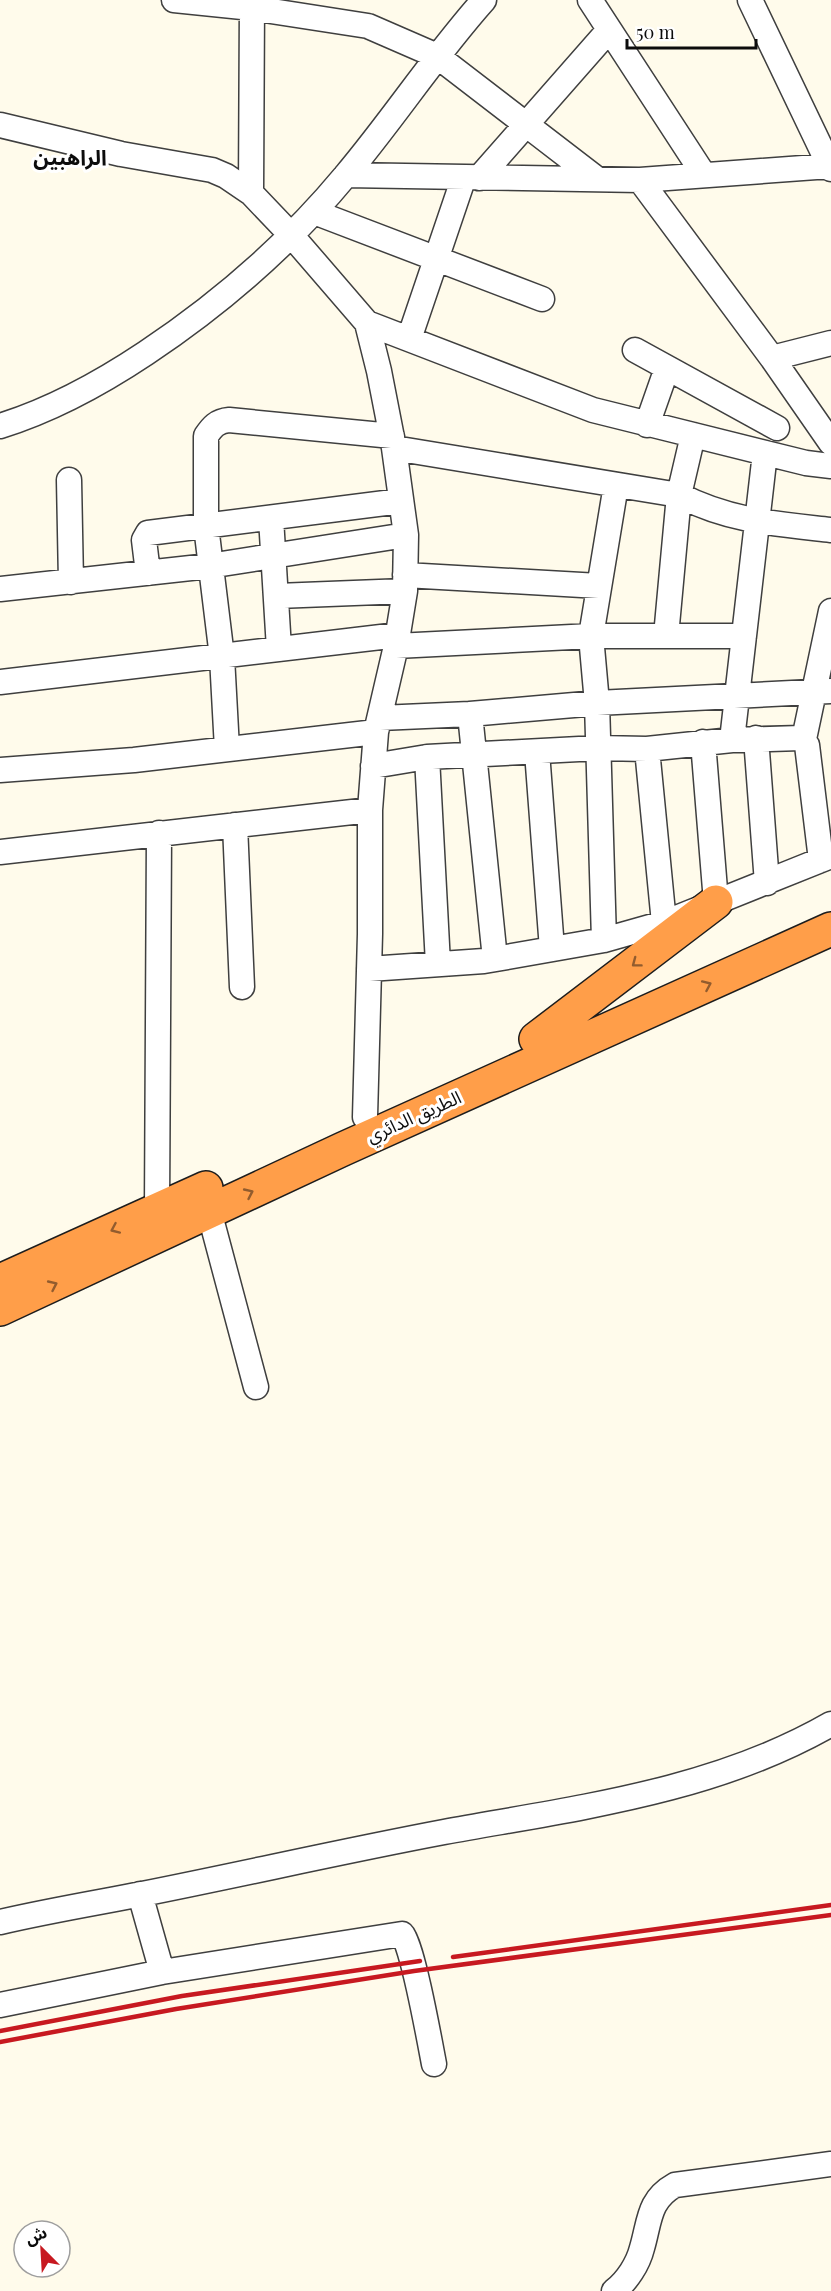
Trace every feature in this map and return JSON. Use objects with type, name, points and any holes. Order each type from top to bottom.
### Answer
[{"type":"highway","points":[[537,1050],[716,902]]},
{"type":"highway","name":"الطريق الدائري","points":[[0,1310],[209,1211],[537,1050],[631,1007],[831,905]]},
{"type":"highway","name":"الطريق الدائري","points":[[631,1007],[831,929]]},
{"type":"highway","points":[[537,1050],[577,1060],[610,1050],[698,1013],[831,951]]},
{"type":"highway","name":"الطريق الدائري","points":[[0,1281],[365,1117],[537,1050]]},
{"type":"street","points":[[174,0],[252,4],[368,26],[437,56],[597,179]]},
{"type":"street","points":[[0,426],[43,410],[116,373],[212,307],[277,252],[346,175],[437,56],[462,10],[484,0]]},
{"type":"street","points":[[590,0],[704,175]]},
{"type":"street","points":[[346,175],[640,180],[830,167],[750,0]]},
{"type":"street","points":[[251,193],[252,4]]},
{"type":"street","points":[[409,339],[436,259],[471,177],[525,124],[609,30]]},
{"type":"street","points":[[0,125],[121,154],[212,170],[226,176],[251,193],[292,236],[367,323],[393,442],[406,535],[405,583],[397,641],[378,725],[373,766],[370,810],[365,1117]]},
{"type":"street","points":[[640,180],[772,358],[831,444]]},
{"type":"street","points":[[314,212],[542,299]]},
{"type":"street","points":[[367,323],[593,410],[806,463],[831,466]]},
{"type":"street","points":[[772,358],[831,343]]},
{"type":"street","points":[[634,350],[777,428]]},
{"type":"street","points":[[647,424],[667,368]]},
{"type":"street","points":[[227,749],[222,657],[209,566],[206,526],[206,436],[212,426],[222,421],[393,442],[680,495],[708,509],[757,522],[831,530]]},
{"type":"street","points":[[666,636],[680,495],[693,435]]},
{"type":"street","points":[[732,740],[765,453]]},
{"type":"street","points":[[69,480],[71,582]]},
{"type":"street","points":[[604,940],[597,703],[591,636],[616,484]]},
{"type":"street","points":[[148,573],[144,540],[147,534],[401,501]]},
{"type":"street","points":[[271,518],[279,649]]},
{"type":"street","points":[[0,589],[209,566],[406,535]]},
{"type":"street","points":[[277,596],[405,583],[599,586]]},
{"type":"street","points":[[369,969],[495,959],[604,940],[664,923],[826,858],[807,745],[804,739],[822,693],[830,621]]},
{"type":"street","points":[[0,682],[279,649],[397,641],[591,636],[744,636]]},
{"type":"street","points":[[0,770],[134,760],[227,749],[378,725],[470,714],[597,703],[822,693]]},
{"type":"street","points":[[470,714],[495,959]]},
{"type":"street","points":[[373,766],[427,758],[474,755],[598,748],[648,748],[756,738],[804,739]]},
{"type":"street","points":[[756,738],[767,883]]},
{"type":"street","points":[[703,742],[716,902]]},
{"type":"street","points":[[648,748],[664,923]]},
{"type":"street","points":[[537,752],[552,949]]},
{"type":"street","points":[[427,758],[438,964]]},
{"type":"street","points":[[0,852],[370,810]]},
{"type":"street","points":[[235,825],[242,987]]},
{"type":"street","points":[[157,1210],[159,833]]},
{"type":"street","points":[[209,1211],[256,1387]]},
{"type":"street","points":[[0,1922],[383,1844],[582,1809],[715,1774],[777,1750],[831,1724]]},
{"type":"street","points":[[140,1894],[146,1922],[162,1972]]},
{"type":"street","points":[[0,2005],[162,1972],[398,1933],[406,1938],[413,1962],[434,2064]]},
{"type":"street","points":[[614,2291],[629,2276],[642,2250],[645,2230],[657,2198],[664,2191],[675,2185],[831,2164]]},
{"type":"railway","points":[[453,1957],[831,1905]]},
{"type":"railway","points":[[0,2042],[176,2009],[414,1971],[831,1915]]},
{"type":"railway","points":[[0,2031],[182,1996],[420,1961]]},
{"type":"district","name":"الراهبين","points":[[70,158]]}]
